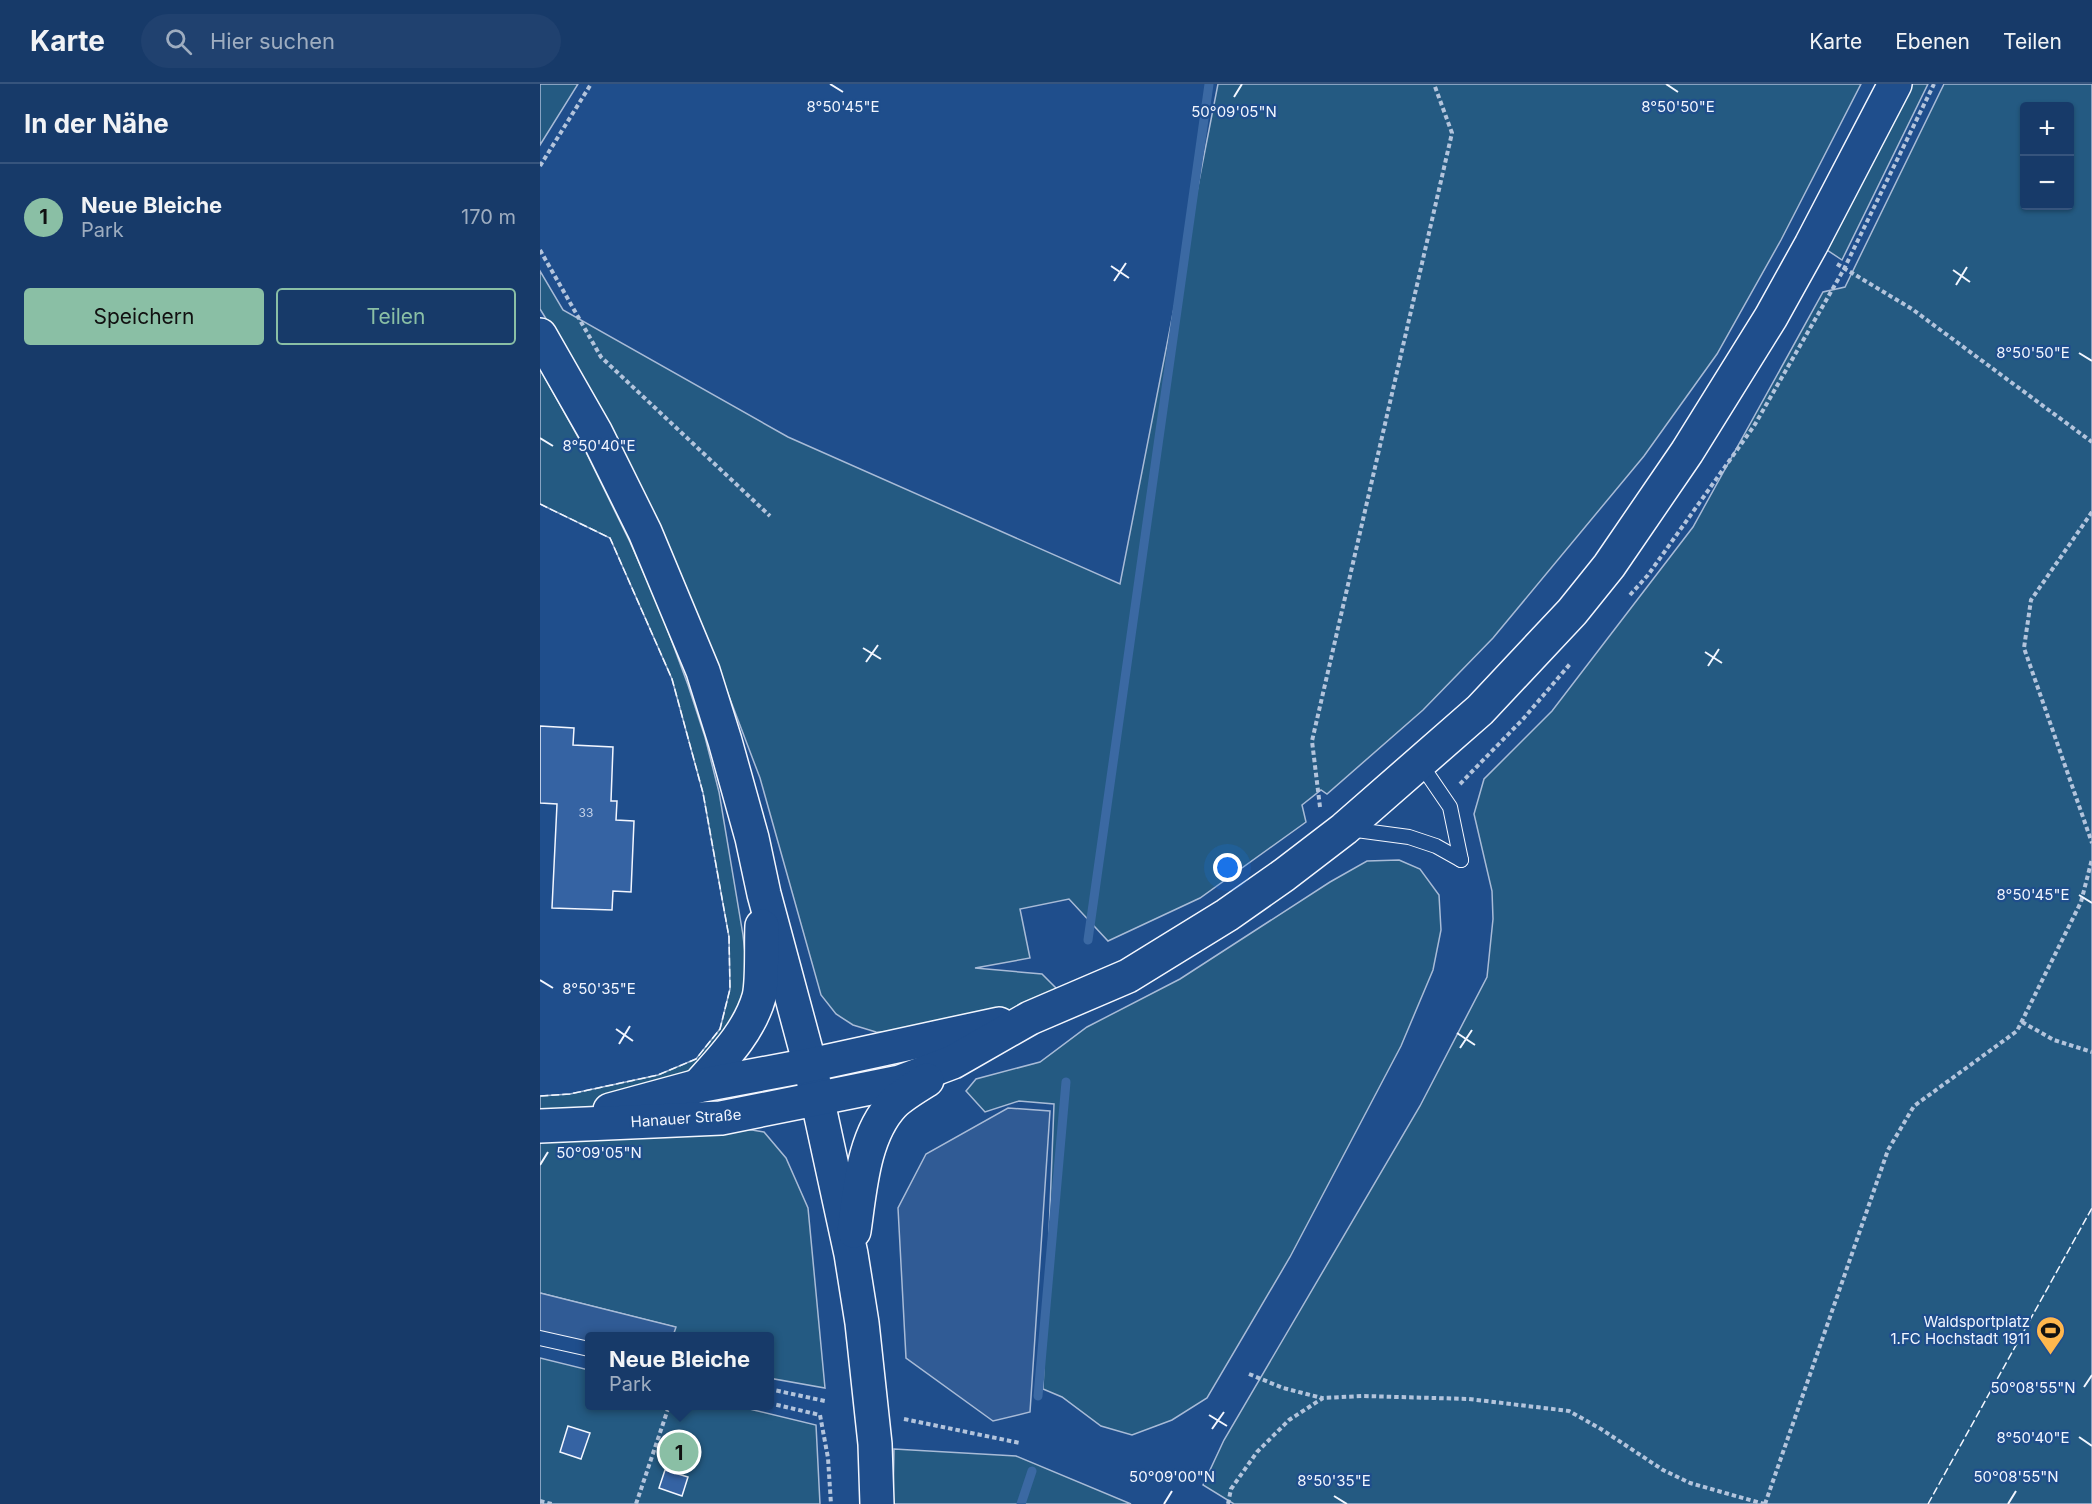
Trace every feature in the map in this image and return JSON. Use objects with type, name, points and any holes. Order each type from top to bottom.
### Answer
[{"type":"street","points":[[851,1254],[863,1168],[870,1145],[893,1104],[953,1062],[1030,1018],[1128,976],[1256,895],[1335,836],[1480,711],[1572,612],[1609,566],[1646,514],[1727,390],[1811,245],[1895,84]]},
{"type":"street","points":[[540,335],[596,433],[645,532],[703,671],[752,838],[764,894],[819,1100],[851,1254],[864,1334],[875,1444],[877,1504]]},
{"type":"street","points":[[698,1086],[736,1043],[759,996],[764,894]]},
{"type":"street","name":"Hanauer Straße","points":[[547,1126],[698,1086],[810,1065],[1030,1018]]},
{"type":"street","name":"Hanauer Straße","points":[[547,1126],[721,1119],[900,1082],[953,1062]]},
{"type":"lane","points":[[1335,836],[1409,837],[1436,846],[1461,860],[1450,807],[1420,763]]},
{"type":"lane","points":[[540,1338],[585,1348]]},
{"type":"path","points":[[540,166],[591,84]]},
{"type":"path","points":[[1335,836],[1312,741],[1452,133],[1434,84]]},
{"type":"path","points":[[540,250],[601,357],[770,516]]},
{"type":"path","points":[[1844,269],[1912,309],[2092,442]]},
{"type":"path","points":[[2092,512],[2031,600],[2024,648],[2092,843]]},
{"type":"path","points":[[1249,1374],[1283,1389],[1323,1398],[1363,1396],[1468,1399],[1569,1411],[1663,1470],[1690,1483],[1764,1504],[1888,1150],[1914,1106],[2018,1031],[2081,902],[2092,859]]},
{"type":"path","points":[[2022,1022],[2054,1040],[2092,1052]]},
{"type":"path","points":[[774,1390],[825,1401]]},
{"type":"path","points":[[1228,1504],[1231,1489],[1257,1452],[1289,1420],[1323,1398]]},
{"type":"path","points":[[774,1404],[820,1415],[828,1458],[831,1504]]},
{"type":"path","points":[[636,1504],[668,1410]]},
{"type":"path","points":[[903,1419],[1020,1443]]},
{"type":"path","points":[[540,1501],[552,1504]]},
{"type":"shaded area","points":[[540,84],[578,84],[540,145]]},
{"type":"shaded area","points":[[1218,84],[1861,84],[1781,240],[1717,354],[1644,456],[1493,638],[1423,710],[1327,794],[1321,790],[1302,805],[1306,822],[1200,898],[1108,941],[1069,899],[1020,909],[1030,958],[975,968],[1042,974],[1057,989],[1019,1007],[976,1021],[898,1033],[876,1032],[853,1025],[836,1014],[821,995],[760,778],[716,662],[657,526],[600,406],[540,309],[540,271],[563,310],[788,437],[1120,584]]},
{"type":"shaded area","points":[[1905,84],[1928,84],[1842,260],[1821,246]]},
{"type":"shaded area","points":[[1944,84],[2092,84],[2092,1504],[1234,1504],[1203,1485],[1224,1440],[1420,1106],[1487,977],[1493,919],[1492,891],[1474,814],[1484,779],[1552,711],[1693,527],[1823,292],[1845,287]]},
{"type":"shaded area","points":[[540,369],[583,446],[630,542],[661,612],[688,685],[705,737],[719,792],[747,972],[744,1001],[698,1072],[662,1087],[592,1107],[540,1113],[540,1096],[570,1094],[658,1075],[696,1059],[720,1029],[730,989],[729,937],[703,793],[672,679],[610,538],[540,504]]},
{"type":"shaded area","points":[[1399,860],[1420,869],[1439,895],[1441,930],[1433,970],[1401,1046],[1290,1257],[1207,1398],[1172,1420],[1132,1435],[1101,1426],[1062,1397],[1043,1389],[1054,1104],[1019,1101],[985,1112],[966,1091],[976,1079],[1040,1062],[1087,1027],[1180,979],[1330,882],[1367,861]]},
{"type":"shaded area","points":[[1008,1108],[1050,1111],[1030,1412],[993,1421],[906,1358],[898,1208],[926,1154]]},
{"type":"shaded area","points":[[728,1126],[764,1132],[786,1158],[808,1208],[825,1388],[774,1379],[774,1332],[674,1332],[675,1327],[540,1293],[540,1141]]},
{"type":"shaded area","points":[[540,1293],[676,1327],[674,1332],[585,1332],[585,1348],[540,1338]]},
{"type":"shaded area","points":[[540,1358],[585,1369],[585,1410],[754,1410],[816,1425],[820,1504],[540,1504]]},
{"type":"shaded area","points":[[894,1449],[1016,1456],[1131,1504],[893,1504]]},
{"type":"building","points":[[540,726],[574,728],[573,745],[613,747],[611,801],[617,801],[616,820],[634,821],[631,892],[613,891],[612,910],[552,908],[557,804],[540,803]]},
{"type":"building","points":[[568,1426],[590,1433],[581,1459],[560,1452]]},
{"type":"building","points":[[665,1470],[688,1477],[682,1496],[659,1488]]},
{"type":"waterway","points":[[1088,940],[1209,84]]},
{"type":"waterway","points":[[1038,1396],[1066,1082]]},
{"type":"waterway","points":[[1021,1504],[1032,1471]]},
{"type":"fence","points":[[540,504],[610,538],[672,679],[703,793],[729,937],[730,989],[720,1029],[696,1059],[658,1075],[570,1094],[540,1096]]},
{"type":"fence","points":[[1928,1504],[2092,1208]]},
{"type":"place","name":"Waldsportplatz 1.FC Hochstadt 1911","points":[[2051,1356]]},
{"type":"place","name":"Neue Bleiche","points":[[679,1452]]}]
